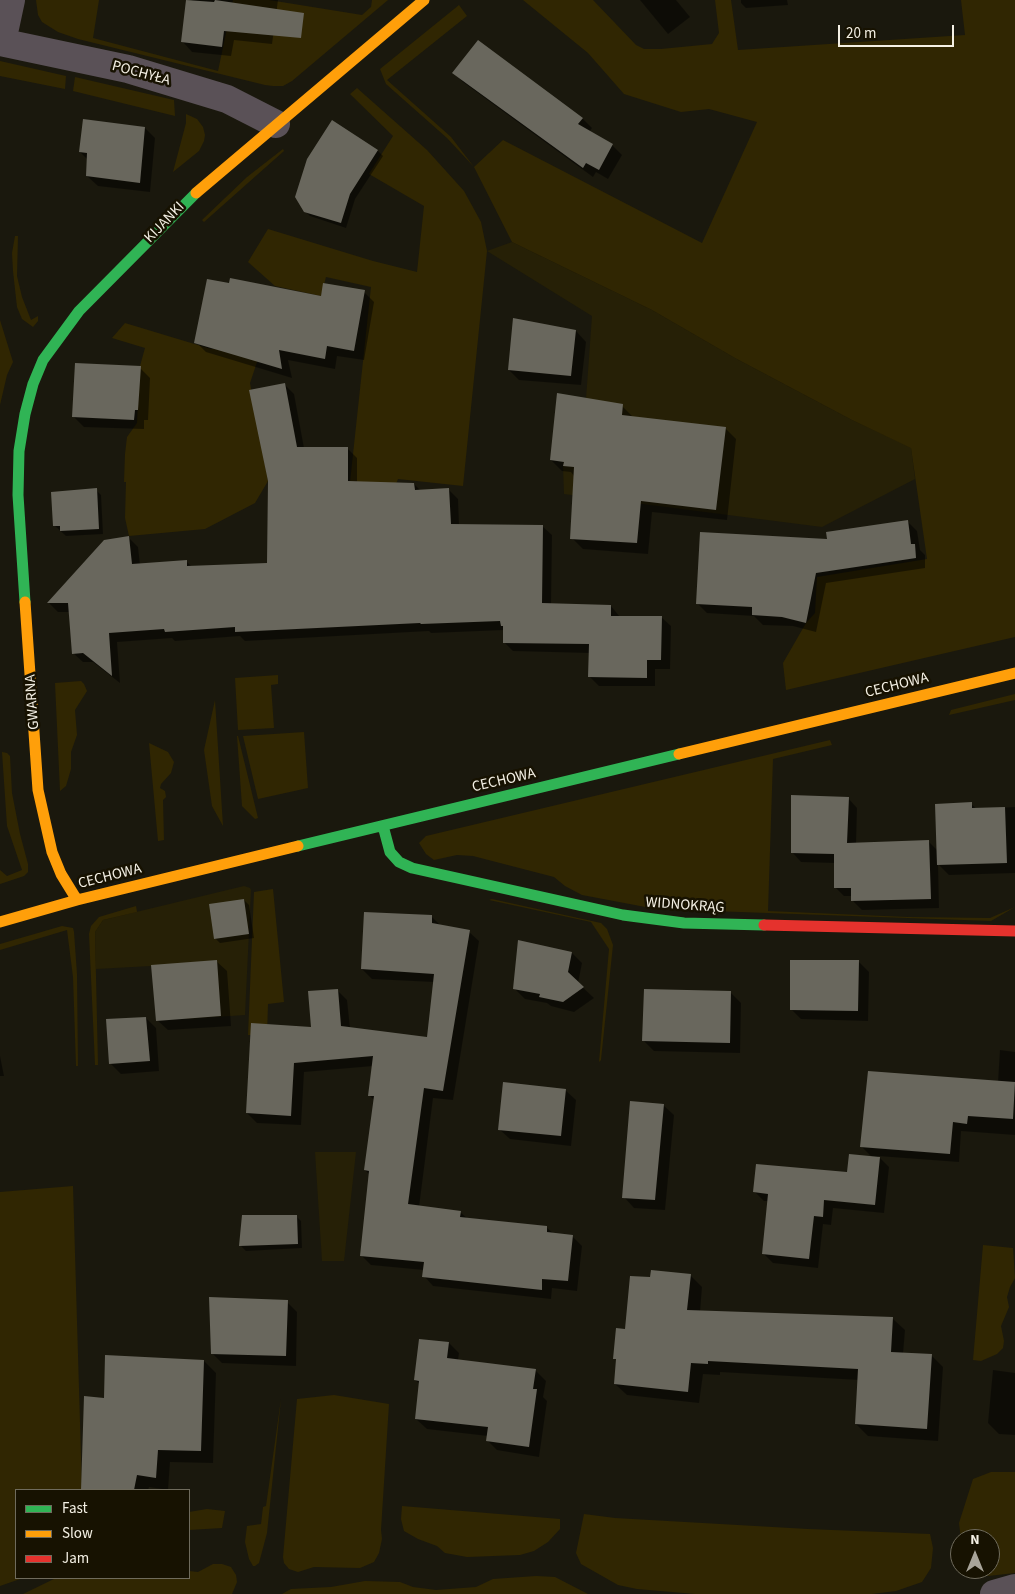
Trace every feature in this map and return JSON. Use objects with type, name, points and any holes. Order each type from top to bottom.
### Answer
[{"type":"street","points":[[1,42],[11,0]]},
{"type":"street","name":"KIJANKI","points":[[9,495],[32,384],[42,360],[79,311],[194,194],[418,2]]},
{"type":"street","name":"POCHYŁA","points":[[1,42],[128,69],[228,99],[276,124]]},
{"type":"street","name":"GWARNA","points":[[9,495],[38,790],[52,852],[61,874],[77,900]]},
{"type":"street","name":"CECHOWA","points":[[0,922],[77,900],[1015,673]]},
{"type":"street","name":"WIDNOKRĄG","points":[[383,826],[390,852],[399,862],[412,868],[631,917],[684,923],[1015,931]]},
{"type":"street","points":[[994,1594],[1015,1588]]},
{"type":"shaded area","points":[[36,0],[99,0],[93,38],[218,71],[233,0],[269,0],[362,15],[371,7],[372,0],[388,0],[292,81],[283,86],[273,86],[78,39],[58,32],[42,22],[38,15]]},
{"type":"shaded area","points":[[523,0],[593,0],[636,45],[644,49],[661,49],[712,44],[719,33],[715,0],[731,0],[738,50],[965,35],[961,0],[1015,0],[1015,637],[786,690],[783,663],[806,623],[815,613],[817,577],[927,559],[911,448],[852,420],[735,358],[652,310],[512,242],[474,167],[503,140],[702,243],[757,122],[709,109],[681,112],[624,94],[588,53]]},
{"type":"shaded area","points":[[459,5],[467,16],[387,80],[451,137],[474,167],[447,138],[386,84],[380,69]]},
{"type":"shaded area","points":[[0,61],[66,76],[65,89],[0,76]]},
{"type":"shaded area","points":[[75,77],[174,100],[175,116],[73,91]]},
{"type":"shaded area","points":[[357,88],[427,150],[464,191],[481,222],[487,251],[463,486],[398,479],[396,484],[350,482],[371,287],[326,277],[321,296],[275,286],[248,262],[268,229],[373,261],[417,272],[424,206],[369,174],[393,136],[350,94]]},
{"type":"shaded area","points":[[186,114],[197,119],[203,127],[204,141],[199,151],[173,172],[186,123]]},
{"type":"shaded area","points":[[283,149],[284,151],[204,222],[202,220],[247,177]]},
{"type":"shaded area","points":[[15,236],[18,236],[17,276],[22,297],[31,320],[38,316],[38,321],[33,327],[22,319],[17,307],[12,253]]},
{"type":"shaded area","points":[[512,242],[652,310],[735,358],[852,420],[911,447],[915,479],[822,527],[564,494],[563,466],[567,432],[586,399],[592,316],[487,251]]},
{"type":"shaded area","points":[[0,320],[13,362],[7,375],[0,405]]},
{"type":"shaded area","points":[[125,323],[211,349],[258,342],[255,352],[257,362],[250,383],[268,481],[255,503],[205,529],[129,536],[125,518],[125,454],[127,437],[137,423],[140,366],[145,348],[112,338]]},
{"type":"shaded area","points":[[278,675],[278,684],[271,685],[274,728],[238,730],[235,678]]},
{"type":"shaded area","points":[[81,681],[87,691],[75,710],[77,735],[71,752],[71,769],[66,786],[60,791],[55,683]]},
{"type":"shaded area","points":[[1015,694],[1015,700],[949,715],[951,710]]},
{"type":"shaded area","points":[[215,700],[223,826],[212,806],[204,750]]},
{"type":"shaded area","points":[[304,732],[308,788],[258,799],[243,736]]},
{"type":"shaded area","points":[[237,736],[258,818],[255,819],[242,806]]},
{"type":"shaded area","points":[[830,740],[832,745],[773,759],[768,911],[908,917],[990,918],[1015,907],[991,921],[656,909],[582,895],[565,886],[554,877],[473,856],[457,855],[434,860],[426,854],[419,843],[426,836]]},
{"type":"shaded area","points":[[149,743],[168,752],[174,762],[171,773],[161,784],[160,788],[165,791],[166,797],[163,800],[164,840],[158,841]]},
{"type":"shaded area","points":[[2,752],[10,756],[12,793],[28,864],[28,872],[24,876],[0,884],[0,870],[7,876],[22,870],[7,826]]},
{"type":"shaded area","points":[[244,886],[251,890],[245,1015],[186,1019],[151,966],[96,969],[95,932],[103,920]]},
{"type":"shaded area","points":[[273,889],[284,1002],[268,1004],[267,1035],[248,1035],[254,892]]},
{"type":"shaded area","points":[[492,899],[601,923],[607,929],[613,945],[601,1060],[599,1062],[609,949],[591,922],[489,900]]},
{"type":"shaded area","points":[[136,906],[137,912],[103,920],[95,932],[98,1065],[95,1065],[89,934],[91,926],[99,917]]},
{"type":"shaded area","points":[[62,926],[73,928],[74,932],[77,974],[78,1066],[76,1066],[73,977],[67,930],[0,950],[0,944]]},
{"type":"shaded area","points":[[315,1152],[356,1152],[344,1261],[322,1261]]},
{"type":"shaded area","points":[[73,1186],[82,1489],[15,1489],[15,1579],[20,1579],[0,1586],[0,1192]]},
{"type":"shaded area","points":[[983,1245],[1013,1248],[1015,1278],[1007,1297],[1009,1307],[1001,1326],[1004,1341],[1003,1348],[997,1354],[981,1361],[973,1360]]},
{"type":"shaded area","points":[[334,1395],[389,1404],[382,1539],[379,1553],[374,1562],[360,1568],[314,1567],[298,1572],[289,1569],[284,1563],[283,1557],[297,1399]]},
{"type":"shaded area","points":[[281,1399],[267,1533],[259,1563],[253,1566],[249,1559],[245,1542],[247,1526],[261,1524],[263,1507],[266,1506]]},
{"type":"shaded area","points":[[991,1472],[1015,1472],[1015,1573],[1000,1575],[1000,1529],[960,1529],[959,1523],[973,1479]]},
{"type":"shaded area","points":[[402,1506],[560,1519],[560,1529],[548,1542],[534,1551],[520,1555],[467,1557],[445,1553],[437,1546],[404,1531],[401,1519]]},
{"type":"shaded area","points":[[207,1509],[225,1511],[222,1528],[190,1530],[190,1512]]},
{"type":"shaded area","points":[[584,1514],[615,1518],[930,1534],[933,1548],[931,1568],[922,1582],[896,1591],[872,1594],[695,1594],[637,1589],[618,1585],[581,1564],[576,1553]]},
{"type":"shaded area","points":[[213,1564],[231,1567],[236,1575],[237,1582],[232,1594],[23,1594],[54,1579],[190,1579],[190,1571],[198,1572]]},
{"type":"shaded area","points":[[536,1576],[555,1577],[588,1594],[282,1594],[291,1589],[331,1587],[365,1581],[400,1582],[413,1587],[436,1590],[476,1587],[493,1579]]},
{"type":"building","points":[[186,0],[214,2],[215,0],[304,13],[301,38],[224,31],[222,47],[181,42]]},
{"type":"building","points":[[478,40],[583,118],[578,124],[613,144],[599,170],[586,163],[583,168],[452,73]]},
{"type":"building","points":[[83,119],[145,127],[140,183],[86,176],[87,153],[79,152]]},
{"type":"building","points":[[332,120],[378,150],[350,194],[341,223],[304,212],[295,197],[307,159]]},
{"type":"building","points":[[230,278],[321,296],[323,283],[365,290],[354,351],[327,346],[325,359],[279,350],[282,369],[194,343],[207,279],[229,283]]},
{"type":"building","points":[[513,318],[576,330],[571,376],[508,370]]},
{"type":"building","points":[[75,363],[141,366],[138,410],[135,410],[134,420],[72,417]]},
{"type":"building","points":[[285,383],[297,447],[348,447],[348,481],[414,483],[415,490],[449,488],[451,524],[543,525],[542,603],[611,605],[611,616],[662,616],[661,660],[647,660],[647,678],[588,677],[589,644],[503,643],[503,626],[501,626],[500,621],[235,632],[235,627],[165,632],[164,629],[109,633],[112,676],[83,653],[72,654],[68,603],[47,603],[104,540],[129,536],[132,564],[187,560],[187,566],[267,563],[268,481],[249,390]]},
{"type":"building","points":[[557,393],[623,404],[622,415],[726,427],[716,510],[641,501],[637,543],[570,539],[574,467],[563,466],[564,462],[550,460]]},
{"type":"building","points":[[97,488],[99,529],[60,531],[60,526],[53,526],[51,492]]},
{"type":"building","points":[[908,520],[911,544],[915,544],[916,558],[816,573],[806,623],[782,617],[752,615],[752,607],[696,604],[700,532],[827,539],[826,532]]},
{"type":"building","points":[[791,795],[849,797],[847,843],[929,840],[931,899],[851,901],[851,888],[834,888],[834,854],[791,853]]},
{"type":"building","points":[[972,802],[972,808],[1005,807],[1007,863],[937,865],[935,804]]},
{"type":"building","points":[[244,899],[249,934],[214,939],[209,904]]},
{"type":"building","points":[[364,912],[432,915],[432,923],[470,930],[443,1091],[424,1088],[408,1204],[461,1211],[460,1217],[547,1226],[547,1232],[573,1235],[568,1281],[542,1279],[542,1290],[422,1277],[424,1262],[360,1256],[369,1171],[364,1170],[374,1096],[368,1096],[373,1056],[294,1063],[291,1116],[246,1113],[251,1023],[311,1027],[308,991],[338,989],[341,1026],[427,1037],[434,974],[361,969]]},
{"type":"building","points":[[518,940],[572,952],[568,972],[584,987],[563,1002],[539,997],[540,994],[513,989]]},
{"type":"building","points":[[217,960],[221,1016],[156,1021],[151,965]]},
{"type":"building","points":[[790,960],[859,960],[858,1011],[790,1010]]},
{"type":"building","points":[[644,989],[731,991],[730,1043],[642,1041]]},
{"type":"building","points":[[146,1017],[150,1061],[109,1064],[106,1019]]},
{"type":"building","points":[[868,1071],[1015,1082],[1013,1119],[968,1116],[967,1124],[953,1122],[950,1154],[860,1147]]},
{"type":"building","points":[[503,1082],[566,1089],[561,1136],[498,1130]]},
{"type":"building","points":[[630,1101],[664,1104],[655,1200],[622,1198]]},
{"type":"building","points":[[849,1154],[880,1157],[875,1205],[824,1200],[823,1217],[814,1216],[809,1259],[762,1254],[768,1194],[753,1192],[756,1164],[847,1172]]},
{"type":"building","points":[[242,1215],[297,1215],[298,1244],[239,1246]]},
{"type":"building","points":[[651,1270],[691,1274],[687,1310],[893,1317],[891,1352],[932,1354],[927,1429],[855,1424],[858,1369],[708,1361],[708,1364],[691,1363],[688,1392],[614,1384],[616,1359],[613,1359],[616,1328],[625,1329],[630,1276],[650,1277]]},
{"type":"building","points":[[209,1297],[288,1300],[286,1356],[211,1354]]},
{"type":"building","points":[[419,1339],[449,1342],[447,1358],[536,1369],[533,1389],[537,1389],[529,1447],[486,1441],[488,1427],[415,1419],[419,1381],[414,1380]]},
{"type":"building","points":[[105,1355],[204,1360],[201,1451],[158,1450],[156,1478],[137,1475],[134,1489],[81,1489],[84,1396],[104,1398]]},
{"type":"traffic: fast","points":[[25,602],[18,495],[19,451],[25,414],[33,384],[43,360],[79,311],[196,193]]},
{"type":"traffic: fast","points":[[298,846],[679,754]]},
{"type":"traffic: fast","points":[[383,826],[390,852],[399,862],[412,868],[623,915],[684,923],[764,925]]},
{"type":"traffic: slow","points":[[196,193],[424,0]]},
{"type":"traffic: slow","points":[[25,602],[38,790],[52,852],[61,874],[77,900]]},
{"type":"traffic: slow","points":[[679,754],[1015,673]]},
{"type":"traffic: slow","points":[[0,922],[77,900],[298,846]]},
{"type":"traffic: jam","points":[[764,925],[1015,931]]}]
